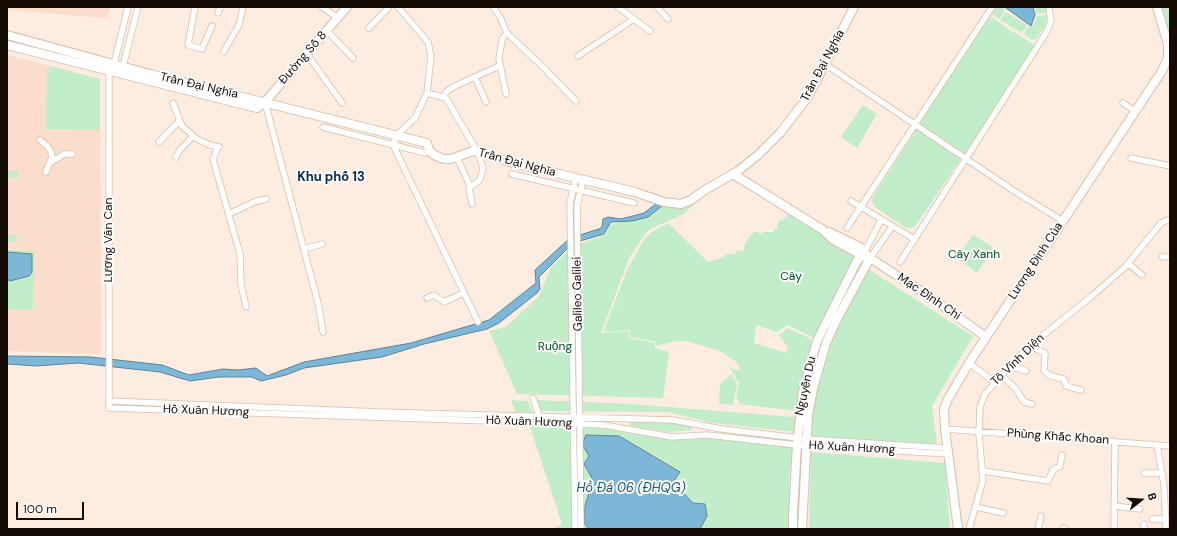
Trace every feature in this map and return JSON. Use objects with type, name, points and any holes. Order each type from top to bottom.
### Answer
[{"type":"street","points":[[114,64],[128,7]]},
{"type":"street","points":[[123,66],[138,7]]},
{"type":"street","points":[[195,7],[187,44],[189,46],[202,49],[212,26]]},
{"type":"street","points":[[218,13],[220,7]]},
{"type":"street","points":[[224,51],[238,25],[243,7]]},
{"type":"street","points":[[322,7],[338,18]]},
{"type":"street","name":"Đường Số 8","points":[[257,108],[265,102],[347,7]]},
{"type":"street","points":[[369,28],[389,7]]},
{"type":"street","points":[[398,7],[428,42],[431,56],[427,93],[415,118],[397,135],[393,145],[478,322]]},
{"type":"street","points":[[492,7],[500,17],[506,34],[541,64],[576,101]]},
{"type":"street","points":[[618,7],[650,31]]},
{"type":"street","points":[[657,7],[668,19]]},
{"type":"street","name":"Trần Đại Nghĩa","points":[[7,45],[109,72],[142,76],[265,102],[397,135],[426,143],[429,150],[434,155],[444,158],[457,157],[473,151],[635,192],[664,202],[681,204],[691,200],[733,174],[758,155],[780,133],[808,97],[854,7]]},
{"type":"street","points":[[847,228],[992,7]]},
{"type":"street","points":[[900,262],[1046,33],[1051,21],[1049,7]]},
{"type":"street","name":"Lương Định Của","points":[[958,529],[945,429],[944,409],[948,399],[969,363],[1162,70],[1168,58],[1168,45],[1157,7]]},
{"type":"street","points":[[578,56],[634,19]]},
{"type":"street","points":[[326,32],[353,58]]},
{"type":"street","points":[[506,34],[502,39],[499,66],[506,94]]},
{"type":"street","name":"Trần Đại Nghĩa","points":[[7,35],[123,66],[142,76],[257,108]]},
{"type":"street","points":[[306,54],[342,103]]},
{"type":"street","points":[[825,64],[1063,221]]},
{"type":"street","points":[[443,97],[447,91],[499,66]]},
{"type":"street","name":"Lương Văn Can","points":[[109,72],[109,408]]},
{"type":"street","points":[[475,77],[486,102]]},
{"type":"street","points":[[427,93],[446,98],[478,153],[483,168],[482,175],[478,181],[470,186]]},
{"type":"street","points":[[265,102],[318,303],[323,332]]},
{"type":"street","points":[[173,103],[182,126],[193,136],[218,148],[213,159],[230,214],[240,254],[241,284],[246,307]]},
{"type":"street","points":[[1123,103],[1135,111]]},
{"type":"street","points":[[159,142],[179,121]]},
{"type":"street","points":[[323,127],[425,153]]},
{"type":"street","points":[[176,157],[183,146],[193,136]]},
{"type":"street","points":[[40,140],[51,152],[50,163],[46,172]]},
{"type":"street","points":[[50,163],[64,154],[72,154]]},
{"type":"street","points":[[457,157],[470,186],[469,190],[472,204]]},
{"type":"street","points":[[1131,158],[1170,166]]},
{"type":"street","points":[[512,174],[634,203]]},
{"type":"street","name":"Mạc Đĩnh Chi","points":[[733,174],[823,230],[832,238],[866,255],[927,295],[986,338]]},
{"type":"street","name":"Galileo Galilei","points":[[575,529],[572,417],[571,236],[577,190],[580,179]]},
{"type":"street","points":[[230,214],[254,202],[266,200]]},
{"type":"street","points":[[851,201],[914,239]]},
{"type":"street","name":"Galileo Galilei","points":[[574,210],[578,244],[581,529]]},
{"type":"street","name":"Tô Vĩnh Diện","points":[[969,529],[981,490],[983,471],[979,432],[982,400],[994,382],[1009,366],[1030,346],[1092,296],[1128,264],[1161,223],[1170,219]]},
{"type":"street","points":[[866,255],[881,220]]},
{"type":"street","points":[[866,255],[892,227]]},
{"type":"street","points":[[304,249],[322,244]]},
{"type":"street","name":"Nguyễn Du","points":[[794,529],[793,514],[804,414],[826,343],[866,255]]},
{"type":"street","points":[[1162,257],[1170,256]]},
{"type":"street","points":[[1128,264],[1142,275]]},
{"type":"street","points":[[427,298],[434,295],[444,302],[463,293]]},
{"type":"street","points":[[1030,346],[1045,353],[1044,371],[1051,376],[1064,379],[1066,386],[1081,390]]},
{"type":"street","points":[[969,363],[994,382]]},
{"type":"street","points":[[1009,366],[1026,371]]},
{"type":"street","points":[[1001,375],[1016,389],[1024,402],[1032,404]]},
{"type":"street","points":[[533,398],[539,416]]},
{"type":"street","name":"Hồ Xuân Hương","points":[[109,401],[581,424],[623,427],[672,437],[707,435],[948,451]]},
{"type":"street","name":"Hồ Xuân Hương","points":[[109,408],[381,415],[539,416],[673,420],[802,442]]},
{"type":"street","points":[[623,418],[623,427]]},
{"type":"street","points":[[695,435],[696,424]]},
{"type":"street","name":"Phùng Khắc Khoan","points":[[945,429],[1170,446]]},
{"type":"street","points":[[1114,529],[1115,441]]},
{"type":"street","name":"Nguyễn Du","points":[[802,442],[802,529]]},
{"type":"street","points":[[1157,445],[1162,473],[1166,529]]},
{"type":"street","points":[[983,471],[1048,481],[1053,470],[1060,466],[1062,455]]},
{"type":"street","points":[[1144,473],[1162,473]]},
{"type":"street","points":[[1114,506],[1140,509]]},
{"type":"street","points":[[976,507],[1003,513]]},
{"type":"street","points":[[1038,529],[1041,516]]},
{"type":"street","points":[[1152,519],[1166,519]]},
{"type":"shaded area","points":[[7,7],[111,7],[106,18],[7,10]]},
{"type":"shaded area","points":[[7,55],[100,79],[101,354],[7,351]]},
{"type":"green space","points":[[993,7],[1004,7],[1005,11],[999,19],[990,13]]},
{"type":"green space","points":[[1035,7],[1046,7],[1047,13],[1036,14]]},
{"type":"green space","points":[[1159,7],[1170,7],[1170,36]]},
{"type":"green space","points":[[1006,12],[1027,25],[1022,33],[1000,20]]},
{"type":"green space","points":[[987,14],[1011,31],[1007,38],[1012,31],[1036,46],[965,158],[915,123]]},
{"type":"green space","points":[[1047,15],[1045,26],[1036,39],[1032,40],[1024,34],[1028,27],[1033,26],[1037,16]]},
{"type":"green space","points":[[51,66],[100,79],[100,130],[46,129],[47,72]]},
{"type":"green space","points":[[863,105],[877,114],[857,148],[841,137]]},
{"type":"green space","points":[[917,128],[962,157],[915,227],[906,228],[876,208],[871,200]]},
{"type":"green space","points":[[7,171],[18,171],[19,177],[7,177]]},
{"type":"green space","name":"Ruộng","points":[[705,195],[682,215],[650,229],[645,234],[629,258],[601,333],[628,331],[629,338],[655,343],[655,348],[669,352],[663,398],[517,394],[489,331],[506,327],[539,296],[551,267],[573,246],[605,235],[611,225],[670,204]]},
{"type":"green space","name":"Cây","points":[[789,213],[851,250],[856,258],[814,338],[788,325],[776,332],[756,325],[754,343],[786,353],[788,348],[779,335],[788,328],[807,337],[813,343],[796,411],[740,404],[736,397],[739,384],[730,368],[737,370],[739,369],[738,363],[720,351],[686,341],[677,341],[656,346],[656,342],[630,337],[629,330],[604,332],[612,308],[615,307],[613,307],[628,268],[644,240],[650,233],[668,223],[708,262],[721,258],[727,254],[735,254],[737,251],[744,250],[745,243],[754,231],[761,234],[763,232],[773,232],[775,229],[778,229],[777,224],[780,220],[782,221]]},
{"type":"green space","points":[[7,235],[16,235],[17,241],[7,241]]},
{"type":"green space","name":"Cây Xanh","points":[[973,235],[994,248],[977,273],[957,258]]},
{"type":"green space","points":[[7,250],[34,251],[33,308],[31,310],[7,309]]},
{"type":"green space","points":[[868,269],[973,336],[932,406],[937,444],[810,437],[812,410],[820,374],[829,346],[839,321]]},
{"type":"green space","points":[[732,374],[737,384],[733,405],[719,404],[720,384]]},
{"type":"green space","points":[[511,400],[528,401],[533,413],[515,412]]},
{"type":"green space","points":[[537,400],[630,404],[795,417],[795,432],[713,423],[667,412],[540,411]]},
{"type":"green space","points":[[636,419],[690,424],[692,430],[670,432],[631,426],[629,423]]},
{"type":"green space","points":[[529,424],[625,430],[663,439],[701,435],[793,447],[789,478],[789,529],[700,529],[707,516],[672,482],[679,472],[650,456],[589,456],[584,464],[593,480],[585,506],[584,523],[589,529],[553,529],[562,524]]},
{"type":"green space","points":[[811,452],[945,463],[950,529],[809,529]]},
{"type":"water","points":[[1033,7],[1035,15],[1031,26],[1006,8]]},
{"type":"water","points":[[657,203],[663,205],[648,217],[632,221],[611,222],[604,234],[573,243],[539,277],[540,289],[537,293],[499,323],[487,329],[424,344],[382,357],[304,368],[286,375],[261,381],[252,377],[219,377],[190,381],[160,372],[78,363],[36,366],[7,364],[7,356],[91,357],[162,365],[189,375],[223,369],[238,370],[256,368],[267,376],[304,362],[411,343],[489,320],[536,283],[535,270],[570,238],[599,229],[602,227],[603,219],[608,217],[620,219],[644,213]]},
{"type":"water","points":[[7,252],[32,254],[32,272],[29,276],[10,281],[7,279]]},
{"type":"water","name":"Hồ Đá 06 (ĐHQG)","points":[[586,435],[619,436],[680,472],[673,482],[693,503],[705,504],[707,516],[700,529],[589,529],[584,523],[585,506],[593,480],[584,464],[589,456],[582,444]]},
{"type":"district","name":"Khu phố 13","points":[[331,178]]}]
